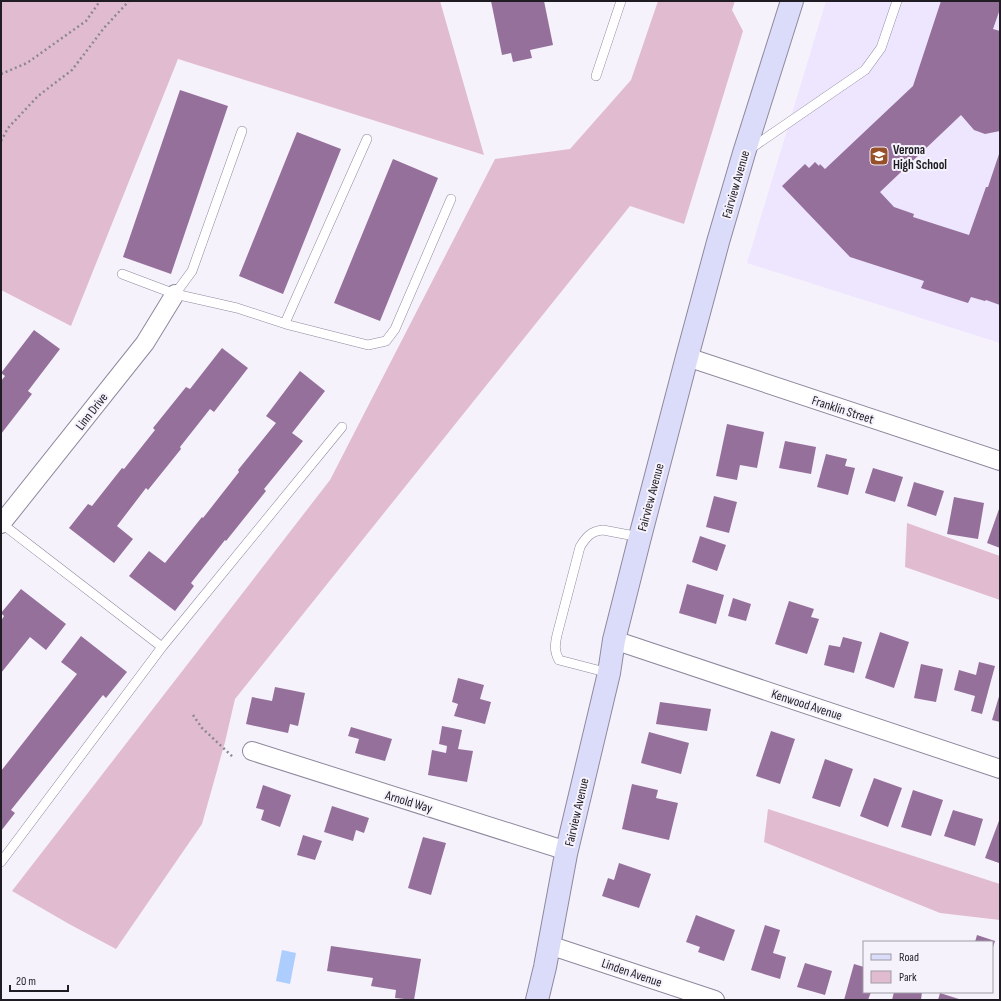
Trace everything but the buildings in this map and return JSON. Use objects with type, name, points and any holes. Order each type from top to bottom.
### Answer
[{"type":"main road","name":"Fairview Avenue","points":[[537,1000],[545,967],[567,851],[609,673],[614,640],[640,537],[718,242],[744,153],[792,1]]},
{"type":"street","name":"Linn Drive","points":[[1,524],[145,343],[175,294]]},
{"type":"street","name":"Franklin Street","points":[[687,356],[1000,461]]},
{"type":"street","name":"Kenwood Avenue","points":[[614,640],[1000,769]]},
{"type":"street","name":"Arnold Way","points":[[252,752],[567,851]]},
{"type":"street","name":"Linden Avenue","points":[[549,945],[715,1000]]},
{"type":"lane","points":[[596,76],[621,1]]},
{"type":"lane","points":[[744,153],[865,70],[881,48],[897,1]]},
{"type":"lane","points":[[175,294],[192,271],[242,131]]},
{"type":"lane","points":[[285,323],[367,139]]},
{"type":"lane","points":[[122,274],[175,294],[237,308],[285,323],[368,345],[386,341],[395,329],[451,199]]},
{"type":"lane","points":[[1,862],[162,647],[342,427]]},
{"type":"lane","points":[[1,524],[162,647]]},
{"type":"lane","points":[[609,673],[559,660],[555,647],[557,635],[580,547],[588,535],[603,530],[640,537]]},
{"type":"path","points":[[1,74],[26,63],[80,25],[86,20],[100,1]]},
{"type":"path","points":[[1,141],[8,128],[38,96],[72,70],[104,28],[128,1]]},
{"type":"path","points":[[193,715],[202,728],[235,759]]},
{"type":"shaded area","name":"Verona High School","points":[[826,1],[1000,1],[1000,343],[747,263]]},
{"type":"green space","points":[[1,1],[440,1],[484,155],[178,59],[71,326],[1,290]]},
{"type":"green space","points":[[658,1],[735,1],[732,10],[743,31],[684,224],[630,206],[235,699],[225,742],[202,824],[116,949],[12,891],[330,480],[495,159],[570,149],[631,80]]},
{"type":"green space","points":[[907,523],[1000,556],[1000,600],[905,567]]},
{"type":"green space","points":[[768,809],[1000,884],[1000,920],[940,913],[764,842]]},
{"type":"water","points":[[282,950],[296,953],[290,984],[276,981]]},
{"type":"place","name":"Verona High School","points":[[879,156]]}]
